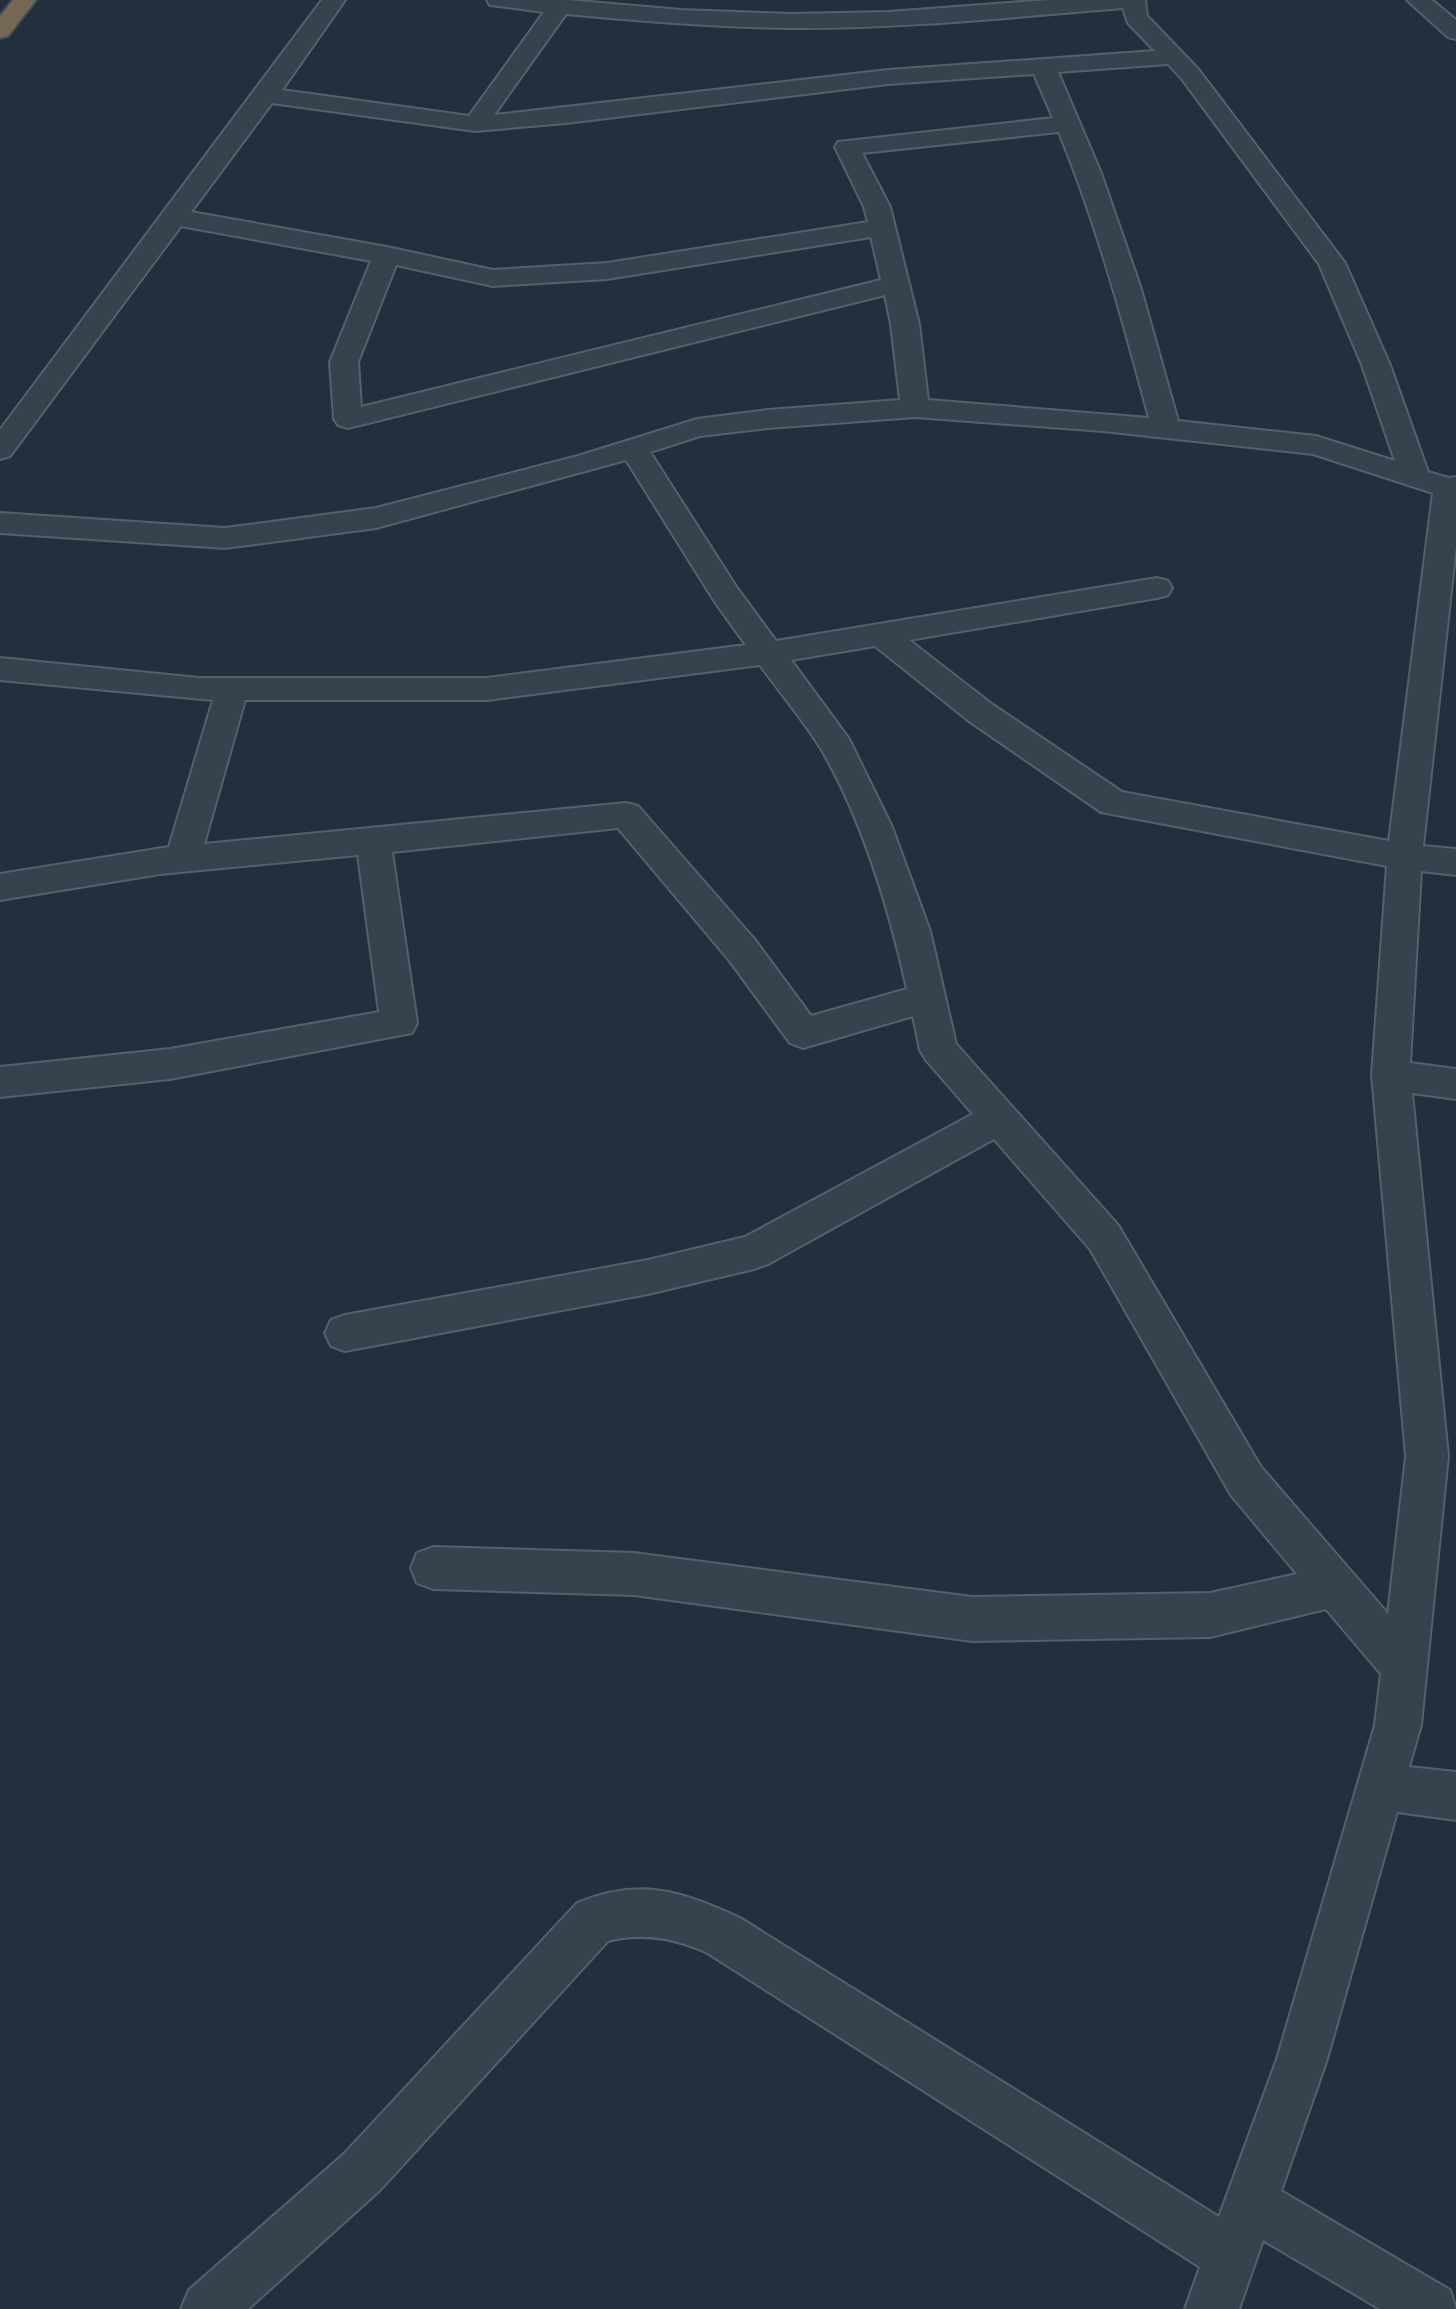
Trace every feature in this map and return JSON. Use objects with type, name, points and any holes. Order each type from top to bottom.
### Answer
[{"type":"highway","points":[[0,31],[25,0]]},
{"type":"street","points":[[0,450],[267,96],[334,0]]},
{"type":"street","points":[[498,0],[743,20],[916,8],[1134,0],[1136,18],[1190,74],[1332,263],[1376,365],[1440,484],[1408,810],[1391,1075],[1427,1456],[1398,1725],[1302,2059],[1212,2309]]},
{"type":"street","points":[[1418,0],[1456,32]]},
{"type":"street","points":[[475,124],[560,6]]},
{"type":"street","points":[[267,96],[475,124],[566,116],[888,77],[1173,57]]},
{"type":"street","points":[[1043,66],[1088,173],[1128,289],[1166,429]]},
{"type":"street","points":[[915,408],[905,324],[877,207],[847,147],[1068,124]]},
{"type":"street","points":[[175,217],[493,278],[607,271],[882,227]]},
{"type":"street","points":[[387,256],[344,362],[348,419],[896,284]]},
{"type":"street","points":[[0,523],[225,538],[376,518],[633,448],[696,428],[768,419],[915,408],[1317,445],[1440,484]]},
{"type":"street","points":[[633,448],[726,595],[837,747],[875,827],[912,931],[939,1050],[1104,1237],[1246,1481],[1405,1668]]},
{"type":"street","points":[[0,669],[199,689],[487,689],[769,653],[1157,588]]},
{"type":"street","points":[[881,635],[981,713],[1113,803],[1406,857],[1456,862]]},
{"type":"street","points":[[183,859],[232,689]]},
{"type":"street","points":[[0,887],[183,859],[626,815],[742,950],[803,1033],[928,998]]},
{"type":"street","points":[[0,1082],[170,1064],[399,1023],[373,841]]},
{"type":"street","points":[[1391,1075],[1456,1084]]},
{"type":"street","points":[[345,1333],[648,1277],[754,1252],[999,1118]]},
{"type":"street","points":[[433,1568],[634,1574],[972,1619],[1210,1615],[1335,1586]]},
{"type":"street","points":[[1380,1787],[1456,1796]]},
{"type":"street","points":[[208,2309],[362,2172],[594,1920],[613,1914],[646,1912],[682,1916],[723,1935],[1231,2256]]},
{"type":"street","points":[[1251,2203],[1431,2309]]}]
